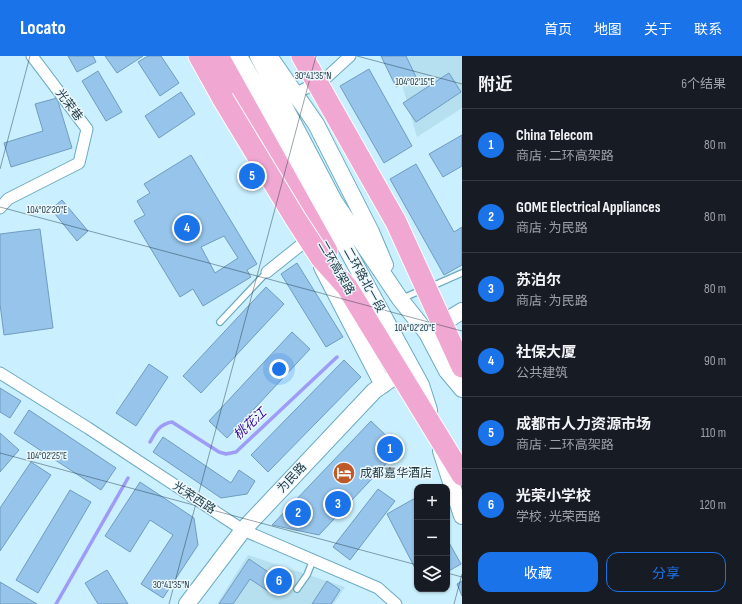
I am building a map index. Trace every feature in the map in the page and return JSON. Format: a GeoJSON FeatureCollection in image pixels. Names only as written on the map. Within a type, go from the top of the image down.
{"type":"FeatureCollection","features":[{"type":"Feature","properties":{"kind":"highway"},"geometry":{"type":"LineString","coordinates":[[199,56],[295,218],[321,258],[347,287]]}},
{"type":"Feature","properties":{"kind":"highway","name":"二环高架路"},"geometry":{"type":"LineString","coordinates":[[218,56],[347,287],[462,474]]}},
{"type":"Feature","properties":{"kind":"highway"},"geometry":{"type":"LineString","coordinates":[[302,56],[396,222],[462,367]]}},
{"type":"Feature","properties":{"kind":"street","name":"光荣巷"},"geometry":{"type":"LineString","coordinates":[[0,208],[8,199],[79,163],[87,129],[32,56]]}},
{"type":"Feature","properties":{"kind":"street"},"geometry":{"type":"LineString","coordinates":[[207,56],[307,240],[383,385]]}},
{"type":"Feature","properties":{"kind":"street","name":"二环路北一段"},"geometry":{"type":"LineString","coordinates":[[239,56],[329,205],[427,333],[447,371],[462,389]]}},
{"type":"Feature","properties":{"kind":"street","name":"二环路北一段"},"geometry":{"type":"LineString","coordinates":[[258,56],[329,205],[421,385],[462,516]]}},
{"type":"Feature","properties":{"kind":"street"},"geometry":{"type":"LineString","coordinates":[[269,56],[316,124],[372,232],[400,299]]}},
{"type":"Feature","properties":{"kind":"street"},"geometry":{"type":"LineString","coordinates":[[295,94],[327,77],[350,56]]}},
{"type":"Feature","properties":{"kind":"street"},"geometry":{"type":"LineString","coordinates":[[267,272],[307,240]]}},
{"type":"Feature","properties":{"kind":"street"},"geometry":{"type":"LineString","coordinates":[[427,333],[462,311]]}},
{"type":"Feature","properties":{"kind":"street","name":"为民路"},"geometry":{"type":"LineString","coordinates":[[187,604],[243,530],[374,390],[410,366]]}},
{"type":"Feature","properties":{"kind":"street","name":"光荣西路"},"geometry":{"type":"LineString","coordinates":[[0,373],[88,428],[243,530],[378,588],[396,604]]}},
{"type":"Feature","properties":{"kind":"lane"},"geometry":{"type":"LineString","coordinates":[[220,322],[267,272]]}},
{"type":"Feature","properties":{"kind":"lane"},"geometry":{"type":"LineString","coordinates":[[400,299],[462,273]]}},
{"type":"Feature","properties":{"kind":"lane"},"geometry":{"type":"LineString","coordinates":[[297,589],[307,575],[313,560]]}},
{"type":"Feature","properties":{"kind":"shaded area"},"geometry":{"type":"Polygon","coordinates":[[[394,56],[462,56],[462,108],[417,137],[394,56]]]}},
{"type":"Feature","properties":{"kind":"shaded area"},"geometry":{"type":"Polygon","coordinates":[[[248,555],[345,587],[334,604],[217,604],[248,555]]]}},
{"type":"Feature","properties":{"kind":"building"},"geometry":{"type":"Polygon","coordinates":[[[68,56],[93,56],[96,62],[77,72],[68,56]]]}},
{"type":"Feature","properties":{"kind":"building"},"geometry":{"type":"Polygon","coordinates":[[[105,56],[143,56],[117,73],[105,56]]]}},
{"type":"Feature","properties":{"kind":"building"},"geometry":{"type":"Polygon","coordinates":[[[148,56],[161,56],[179,83],[160,96],[138,62],[148,56]]]}},
{"type":"Feature","properties":{"kind":"building"},"geometry":{"type":"Polygon","coordinates":[[[381,56],[406,56],[416,77],[396,87],[381,56]]]}},
{"type":"Feature","properties":{"kind":"building"},"geometry":{"type":"Polygon","coordinates":[[[369,69],[412,146],[384,163],[340,86],[369,69]]]}},
{"type":"Feature","properties":{"kind":"building"},"geometry":{"type":"Polygon","coordinates":[[[98,71],[122,112],[106,121],[82,81],[98,71]]]}},
{"type":"Feature","properties":{"kind":"building"},"geometry":{"type":"Polygon","coordinates":[[[449,73],[461,92],[416,122],[403,103],[449,73]]]}},
{"type":"Feature","properties":{"kind":"building"},"geometry":{"type":"Polygon","coordinates":[[[181,92],[195,114],[159,138],[145,116],[181,92]]]}},
{"type":"Feature","properties":{"kind":"building"},"geometry":{"type":"Polygon","coordinates":[[[57,98],[72,148],[11,167],[4,143],[43,131],[35,104],[57,98]]]}},
{"type":"Feature","properties":{"kind":"building"},"geometry":{"type":"Polygon","coordinates":[[[462,135],[462,166],[443,177],[429,154],[462,135]]]}},
{"type":"Feature","properties":{"kind":"building"},"geometry":{"type":"Polygon","coordinates":[[[191,155],[257,264],[247,270],[251,277],[203,306],[193,289],[180,297],[134,221],[145,215],[137,201],[150,193],[144,184],[191,155]],[[224,236],[201,247],[215,273],[238,258],[224,236]]]}},
{"type":"Feature","properties":{"kind":"building"},"geometry":{"type":"Polygon","coordinates":[[[416,164],[454,232],[462,227],[462,265],[444,275],[390,179],[416,164]]]}},
{"type":"Feature","properties":{"kind":"building"},"geometry":{"type":"Polygon","coordinates":[[[62,200],[88,231],[77,241],[51,209],[62,200]]]}},
{"type":"Feature","properties":{"kind":"building"},"geometry":{"type":"Polygon","coordinates":[[[40,229],[53,328],[4,335],[0,304],[0,234],[40,229]]]}},
{"type":"Feature","properties":{"kind":"building"},"geometry":{"type":"Polygon","coordinates":[[[297,263],[343,337],[326,347],[281,274],[297,263]]]}},
{"type":"Feature","properties":{"kind":"building"},"geometry":{"type":"Polygon","coordinates":[[[266,287],[284,304],[201,393],[183,376],[266,287]]]}},
{"type":"Feature","properties":{"kind":"building"},"geometry":{"type":"Polygon","coordinates":[[[292,332],[310,349],[227,438],[209,421],[292,332]]]}},
{"type":"Feature","properties":{"kind":"building"},"geometry":{"type":"Polygon","coordinates":[[[344,360],[361,377],[268,472],[251,455],[344,360]]]}},
{"type":"Feature","properties":{"kind":"building"},"geometry":{"type":"Polygon","coordinates":[[[149,364],[168,377],[136,426],[116,413],[149,364]]]}},
{"type":"Feature","properties":{"kind":"building"},"geometry":{"type":"Polygon","coordinates":[[[0,388],[21,401],[10,418],[0,412],[0,388]]]}},
{"type":"Feature","properties":{"kind":"building"},"geometry":{"type":"Polygon","coordinates":[[[29,410],[116,468],[101,490],[14,433],[29,410]]]}},
{"type":"Feature","properties":{"kind":"building"},"geometry":{"type":"Polygon","coordinates":[[[371,421],[400,449],[319,535],[272,525],[371,421]]]}},
{"type":"Feature","properties":{"kind":"building"},"geometry":{"type":"Polygon","coordinates":[[[0,433],[19,450],[0,472],[0,433]]]}},
{"type":"Feature","properties":{"kind":"building"},"geometry":{"type":"Polygon","coordinates":[[[163,437],[231,483],[239,470],[255,481],[247,494],[221,498],[153,452],[163,437]]]}},
{"type":"Feature","properties":{"kind":"building"},"geometry":{"type":"Polygon","coordinates":[[[31,462],[51,475],[0,551],[0,508],[31,462]]]}},
{"type":"Feature","properties":{"kind":"building"},"geometry":{"type":"Polygon","coordinates":[[[140,482],[194,518],[198,545],[163,598],[141,584],[173,535],[150,520],[130,552],[105,536],[140,482]]]}},
{"type":"Feature","properties":{"kind":"building"},"geometry":{"type":"Polygon","coordinates":[[[378,489],[395,501],[350,560],[333,547],[378,489]]]}},
{"type":"Feature","properties":{"kind":"building"},"geometry":{"type":"Polygon","coordinates":[[[70,490],[91,502],[38,593],[16,580],[70,490]]]}},
{"type":"Feature","properties":{"kind":"building"},"geometry":{"type":"Polygon","coordinates":[[[414,499],[414,566],[387,514],[414,499]]]}},
{"type":"Feature","properties":{"kind":"building"},"geometry":{"type":"Polygon","coordinates":[[[450,544],[461,564],[450,570],[450,544]]]}},
{"type":"Feature","properties":{"kind":"building"},"geometry":{"type":"Polygon","coordinates":[[[249,559],[283,582],[274,595],[250,579],[233,604],[219,604],[249,559]]]}},
{"type":"Feature","properties":{"kind":"building"},"geometry":{"type":"Polygon","coordinates":[[[107,570],[128,604],[98,604],[85,583],[107,570]]]}},
{"type":"Feature","properties":{"kind":"building"},"geometry":{"type":"Polygon","coordinates":[[[327,581],[340,590],[331,604],[312,604],[327,581]]]}},
{"type":"Feature","properties":{"kind":"building"},"geometry":{"type":"Polygon","coordinates":[[[462,581],[462,596],[457,584],[462,581]]]}},
{"type":"Feature","properties":{"kind":"building"},"geometry":{"type":"Polygon","coordinates":[[[0,582],[37,604],[0,604],[0,582]]]}},
{"type":"Feature","properties":{"kind":"waterway","name":"桃花江"},"geometry":{"type":"LineString","coordinates":[[150,442],[164,424],[172,422],[219,452],[226,454],[236,452],[337,357]]}},
{"type":"Feature","properties":{"kind":"waterway","name":"桃花江"},"geometry":{"type":"LineString","coordinates":[[56,604],[128,478]]}},
{"type":"Feature","properties":{"kind":"place","name":"成都市人力资源市场"},"geometry":{"type":"Point","coordinates":[252,176]}},
{"type":"Feature","properties":{"kind":"place","name":"社保大厦"},"geometry":{"type":"Point","coordinates":[187,228]}},
{"type":"Feature","properties":{"kind":"place","name":"China Telecom"},"geometry":{"type":"Point","coordinates":[390,449]}},
{"type":"Feature","properties":{"kind":"place","name":"成都嘉华酒店"},"geometry":{"type":"Point","coordinates":[344,473]}},
{"type":"Feature","properties":{"kind":"place","name":"苏泊尔"},"geometry":{"type":"Point","coordinates":[338,504]}},
{"type":"Feature","properties":{"kind":"place","name":"GOME Electrical Appliances"},"geometry":{"type":"Point","coordinates":[298,513]}},
{"type":"Feature","properties":{"kind":"place","name":"光荣小学校"},"geometry":{"type":"Point","coordinates":[279,581]}}]}
